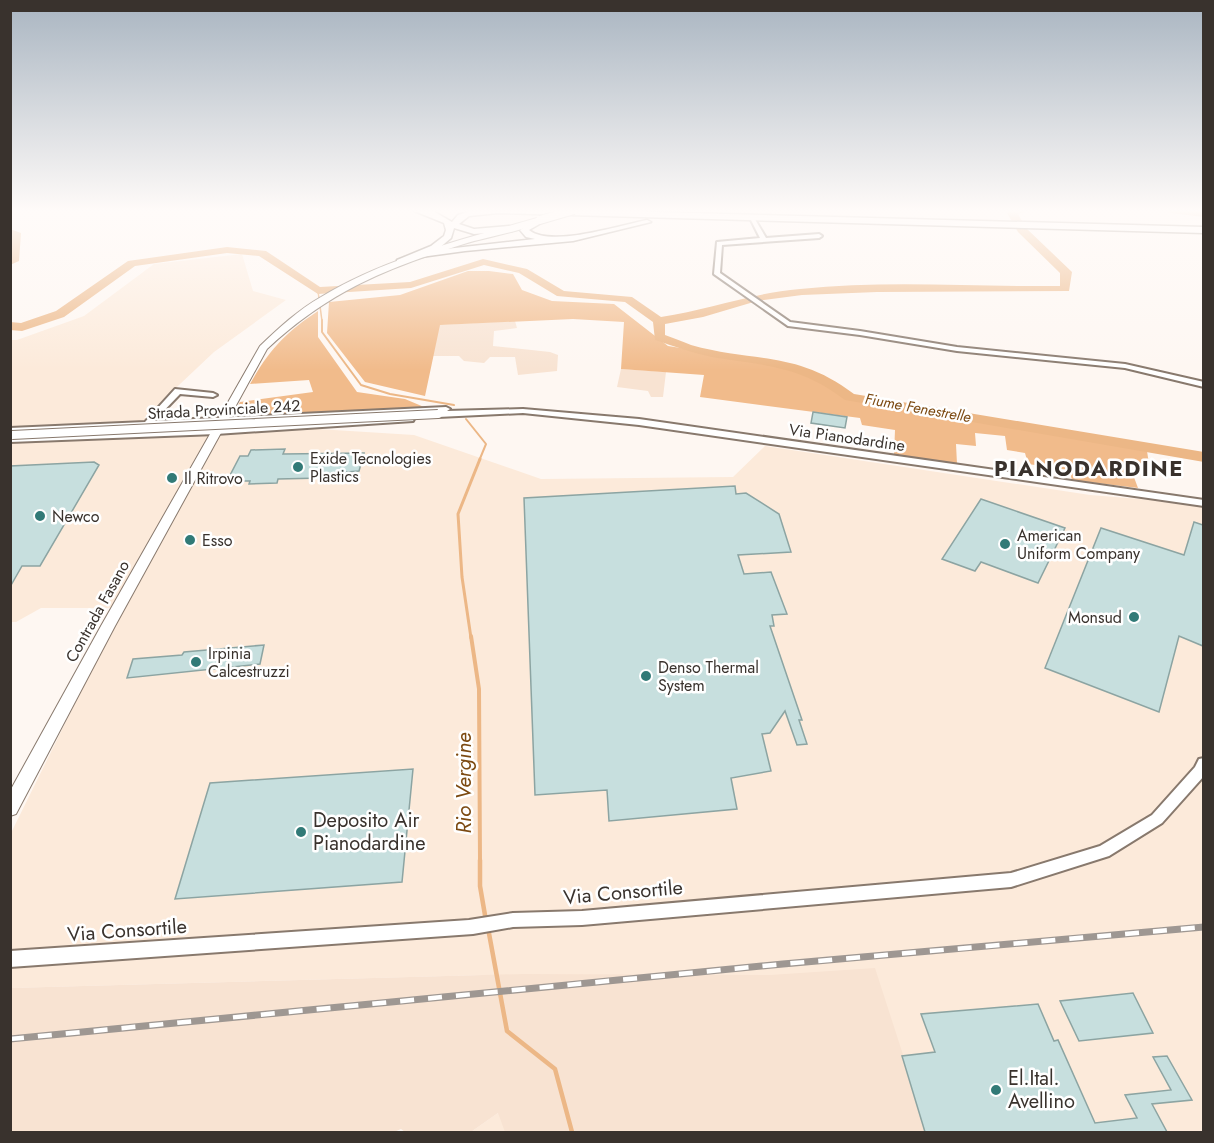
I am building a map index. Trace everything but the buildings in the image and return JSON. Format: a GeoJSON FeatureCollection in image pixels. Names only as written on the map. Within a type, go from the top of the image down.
{"type":"FeatureCollection","features":[{"type":"Feature","properties":{"kind":"main road","name":"Contrada Fasano"},"geometry":{"type":"LineString","coordinates":[[10,809],[108,626],[263,348],[319,299],[397,263]]}},
{"type":"Feature","properties":{"kind":"street"},"geometry":{"type":"LineString","coordinates":[[718,263],[717,274],[783,321],[793,325],[957,349],[1125,366],[1203,385]]}},
{"type":"Feature","properties":{"kind":"street"},"geometry":{"type":"LineString","coordinates":[[149,422],[178,391],[213,394]]}},
{"type":"Feature","properties":{"kind":"street"},"geometry":{"type":"LineString","coordinates":[[201,420],[229,407],[243,418]]}},
{"type":"Feature","properties":{"kind":"street"},"geometry":{"type":"LineString","coordinates":[[11,435],[149,422],[433,409],[485,411]]}},
{"type":"Feature","properties":{"kind":"street"},"geometry":{"type":"LineString","coordinates":[[11,435],[216,432],[444,418],[485,411]]}},
{"type":"Feature","properties":{"kind":"street","name":"Strada Provinciale 242"},"geometry":{"type":"LineString","coordinates":[[11,435],[485,411]]}},
{"type":"Feature","properties":{"kind":"street","name":"Via Pianodardine"},"geometry":{"type":"LineString","coordinates":[[485,411],[523,411],[639,422],[1203,503]]}},
{"type":"Feature","properties":{"kind":"street"},"geometry":{"type":"LineString","coordinates":[[188,433],[201,437],[210,446],[232,434],[250,429]]}},
{"type":"Feature","properties":{"kind":"street","name":"Via Consortile"},"geometry":{"type":"LineString","coordinates":[[11,959],[473,927],[470,927],[513,920],[582,918],[1011,880],[1104,851],[1157,819],[1200,771],[1203,763]]}},
{"type":"Feature","properties":{"kind":"shaded area"},"geometry":{"type":"Polygon","coordinates":[[[245,263],[253,291],[286,300],[214,352],[144,418],[414,435],[541,479],[733,477],[765,446],[1090,495],[1203,504],[1203,1132],[471,1132],[498,1113],[485,975],[11,988],[10,835],[122,608],[41,608],[16,622],[11,622],[11,340],[17,340],[84,316],[154,264],[245,263]]]}},
{"type":"Feature","properties":{"kind":"shaded area"},"geometry":{"type":"Polygon","coordinates":[[[468,271],[513,274],[522,290],[552,301],[614,304],[668,346],[782,364],[826,381],[847,398],[1147,451],[1149,464],[1129,464],[1138,488],[1072,480],[1069,470],[1028,464],[1025,453],[1007,450],[1005,436],[975,433],[976,446],[956,444],[957,464],[894,455],[895,430],[862,425],[860,418],[700,397],[704,375],[621,369],[624,322],[573,319],[440,325],[425,396],[365,382],[327,333],[329,302],[400,295],[468,271]]]}},
{"type":"Feature","properties":{"kind":"shaded area"},"geometry":{"type":"Polygon","coordinates":[[[318,311],[318,337],[357,392],[405,399],[424,407],[249,415],[236,409],[240,402],[313,392],[309,380],[250,384],[264,361],[279,343],[318,311]]]}},
{"type":"Feature","properties":{"kind":"shaded area"},"geometry":{"type":"Polygon","coordinates":[[[515,321],[517,328],[494,331],[493,346],[550,352],[558,355],[557,371],[518,375],[515,357],[490,357],[484,363],[464,361],[459,356],[433,356],[439,325],[515,321]]]}},
{"type":"Feature","properties":{"kind":"shaded area"},"geometry":{"type":"Polygon","coordinates":[[[621,369],[666,372],[663,397],[651,397],[648,391],[617,387],[621,369]]]}},
{"type":"Feature","properties":{"kind":"shaded area"},"geometry":{"type":"Polygon","coordinates":[[[875,968],[928,1132],[505,1132],[498,1113],[471,1132],[405,1132],[401,1129],[394,1132],[11,1132],[10,988],[523,974],[770,975],[875,968]]]}},
{"type":"Feature","properties":{"kind":"waterway"},"geometry":{"type":"LineString","coordinates":[[10,326],[22,327],[60,314],[132,263]]}},
{"type":"Feature","properties":{"kind":"waterway"},"geometry":{"type":"LineString","coordinates":[[277,263],[318,291],[411,285],[479,263]]}},
{"type":"Feature","properties":{"kind":"waterway"},"geometry":{"type":"LineString","coordinates":[[489,263],[523,271],[561,294],[628,299],[659,321]]}},
{"type":"Feature","properties":{"kind":"waterway"},"geometry":{"type":"LineString","coordinates":[[659,321],[699,314],[757,297],[840,289],[1065,289],[1066,272],[1057,263]]}},
{"type":"Feature","properties":{"kind":"waterway","name":"Rio Vergine"},"geometry":{"type":"LineString","coordinates":[[318,291],[322,321]]}},
{"type":"Feature","properties":{"kind":"waterway","name":"Rio Vergine"},"geometry":{"type":"LineString","coordinates":[[322,321],[322,332],[361,385],[390,394],[454,405]]}},
{"type":"Feature","properties":{"kind":"waterway","name":"Fiume Fenestrelle"},"geometry":{"type":"LineString","coordinates":[[659,321],[659,337],[711,353],[793,366],[831,383],[850,397],[1204,457]]}},
{"type":"Feature","properties":{"kind":"waterway","name":"Rio Vergine"},"geometry":{"type":"LineString","coordinates":[[466,419],[486,444],[479,461]]}},
{"type":"Feature","properties":{"kind":"waterway","name":"Rio Vergine"},"geometry":{"type":"LineString","coordinates":[[471,638],[462,577],[458,514],[480,459]]}},
{"type":"Feature","properties":{"kind":"waterway","name":"Rio Vergine"},"geometry":{"type":"LineString","coordinates":[[471,636],[479,689],[480,861]]}},
{"type":"Feature","properties":{"kind":"waterway","name":"Rio Vergine"},"geometry":{"type":"LineString","coordinates":[[480,861],[480,886],[486,921]]}},
{"type":"Feature","properties":{"kind":"waterway","name":"Rio Vergine"},"geometry":{"type":"LineString","coordinates":[[488,928],[507,1031],[555,1069],[572,1132]]}},
{"type":"Feature","properties":{"kind":"railway"},"geometry":{"type":"LineString","coordinates":[[10,1039],[783,964],[1204,927]]}},
{"type":"Feature","properties":{"kind":"place","name":"Exide Tecnologies Plastics"},"geometry":{"type":"Point","coordinates":[298,467]}},
{"type":"Feature","properties":{"kind":"place","name":"Il Ritrovo"},"geometry":{"type":"Point","coordinates":[172,478]}},
{"type":"Feature","properties":{"kind":"place","name":"Newco"},"geometry":{"type":"Point","coordinates":[40,516]}},
{"type":"Feature","properties":{"kind":"place","name":"Esso"},"geometry":{"type":"Point","coordinates":[190,540]}},
{"type":"Feature","properties":{"kind":"place","name":"American Uniform Company"},"geometry":{"type":"Point","coordinates":[1005,544]}},
{"type":"Feature","properties":{"kind":"place","name":"Monsud"},"geometry":{"type":"Point","coordinates":[1134,617]}},
{"type":"Feature","properties":{"kind":"place","name":"Irpinia Calcestruzzi"},"geometry":{"type":"Point","coordinates":[196,662]}},
{"type":"Feature","properties":{"kind":"place","name":"Denso Thermal System"},"geometry":{"type":"Point","coordinates":[646,676]}},
{"type":"Feature","properties":{"kind":"place","name":"Deposito Air Pianodardine"},"geometry":{"type":"Point","coordinates":[301,832]}},
{"type":"Feature","properties":{"kind":"place","name":"El.Ital. Avellino"},"geometry":{"type":"Point","coordinates":[996,1090]}},
{"type":"Feature","properties":{"kind":"district","name":"PIANODARDINE"},"geometry":{"type":"Point","coordinates":[1089,468]}}]}
